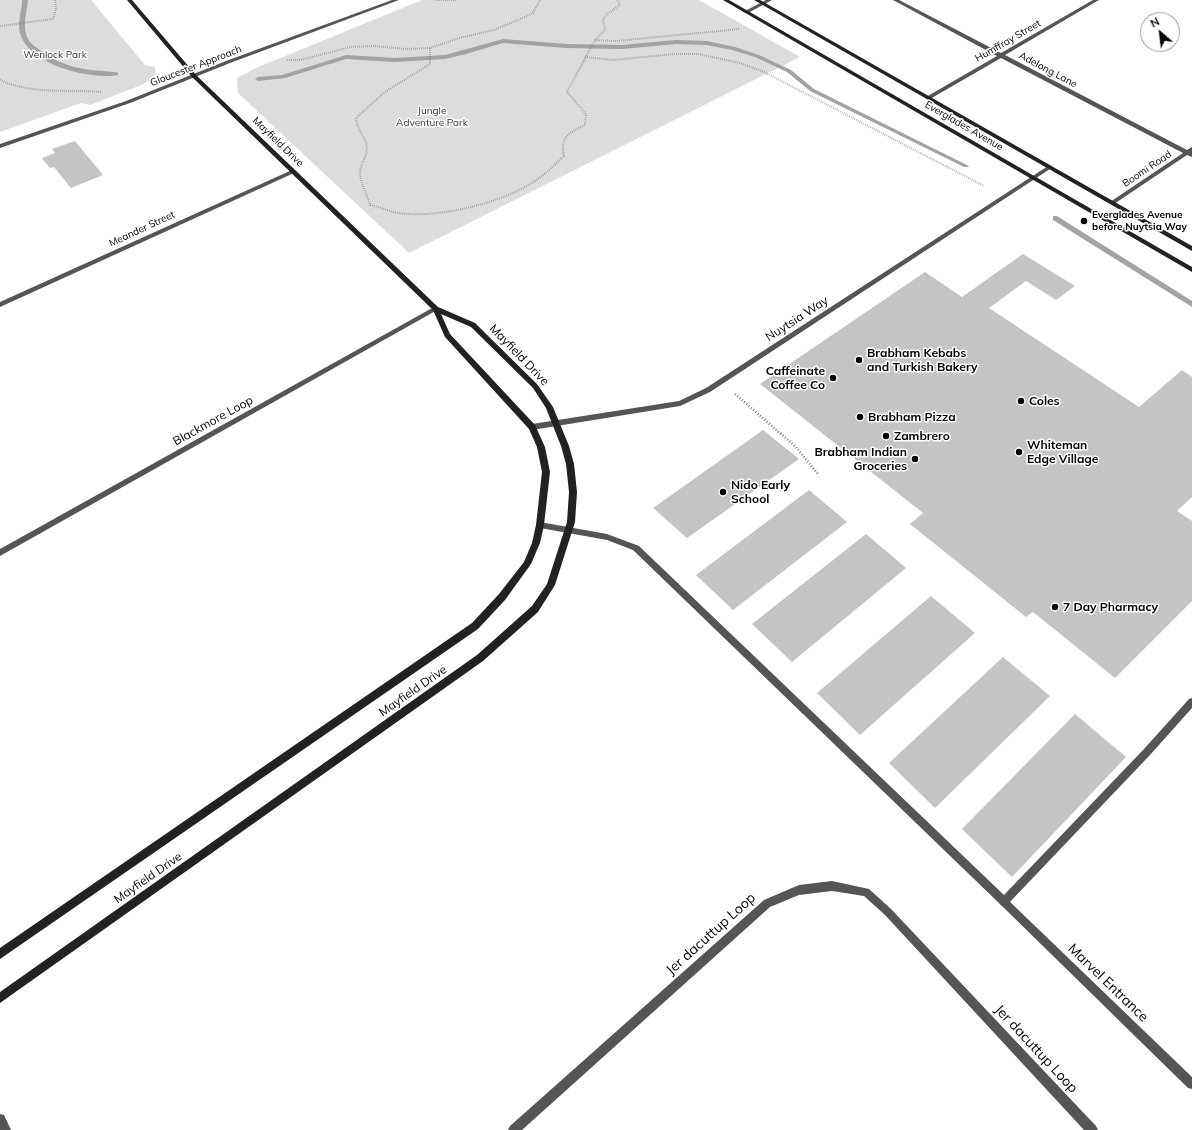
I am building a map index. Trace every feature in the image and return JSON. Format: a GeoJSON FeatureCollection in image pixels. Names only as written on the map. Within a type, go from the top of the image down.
{"type":"FeatureCollection","features":[{"type":"Feature","properties":{"kind":"street","name":"Mayfield Drive"},"geometry":{"type":"LineString","coordinates":[[0,998],[480,658],[535,609],[551,585],[571,522],[573,492],[567,452],[549,407],[535,386],[473,325],[436,309],[292,172],[194,76],[130,0]]}},
{"type":"Feature","properties":{"kind":"street","name":"Gloucester Approach"},"geometry":{"type":"LineString","coordinates":[[0,146],[128,102],[397,0]]}},
{"type":"Feature","properties":{"kind":"street","name":"Everglades Avenue"},"geometry":{"type":"LineString","coordinates":[[725,0],[1192,270]]}},
{"type":"Feature","properties":{"kind":"street","name":"Everglades Avenue"},"geometry":{"type":"LineString","coordinates":[[756,0],[1192,249]]}},
{"type":"Feature","properties":{"kind":"street"},"geometry":{"type":"LineString","coordinates":[[746,12],[770,0]]}},
{"type":"Feature","properties":{"kind":"street","name":"Adelong Lane"},"geometry":{"type":"LineString","coordinates":[[895,0],[1190,152]]}},
{"type":"Feature","properties":{"kind":"street","name":"Humffray Street"},"geometry":{"type":"LineString","coordinates":[[928,98],[1097,0]]}},
{"type":"Feature","properties":{"kind":"street","name":"Boomi Road"},"geometry":{"type":"LineString","coordinates":[[1112,203],[1190,152]]}},
{"type":"Feature","properties":{"kind":"street","name":"Nuytsia Way"},"geometry":{"type":"LineString","coordinates":[[532,427],[680,403],[708,390],[1035,178],[1048,168]]}},
{"type":"Feature","properties":{"kind":"street","name":"Meander Street"},"geometry":{"type":"LineString","coordinates":[[0,305],[292,172]]}},
{"type":"Feature","properties":{"kind":"street","name":"Mayfield Drive"},"geometry":{"type":"LineString","coordinates":[[0,954],[475,626],[502,597],[527,564],[536,543],[540,525],[546,472],[541,447],[532,427],[447,335],[436,309]]}},
{"type":"Feature","properties":{"kind":"street","name":"Blackmore Loop"},"geometry":{"type":"LineString","coordinates":[[0,553],[436,309]]}},
{"type":"Feature","properties":{"kind":"street","name":"Marvel Entrance"},"geometry":{"type":"LineString","coordinates":[[540,525],[607,537],[636,548],[1192,1084]]}},
{"type":"Feature","properties":{"kind":"street"},"geometry":{"type":"LineString","coordinates":[[1004,902],[1147,752],[1192,702]]}},
{"type":"Feature","properties":{"kind":"street","name":"Jer dacuttup Loop"},"geometry":{"type":"LineString","coordinates":[[514,1130],[767,903],[799,890],[832,886],[866,892],[888,912],[1092,1130]]}},
{"type":"Feature","properties":{"kind":"street"},"geometry":{"type":"LineString","coordinates":[[0,1119],[5,1130]]}},
{"type":"Feature","properties":{"kind":"path"},"geometry":{"type":"LineString","coordinates":[[0,26],[53,19],[56,8],[55,0]]}},
{"type":"Feature","properties":{"kind":"path"},"geometry":{"type":"LineString","coordinates":[[435,0],[456,0]]}},
{"type":"Feature","properties":{"kind":"path"},"geometry":{"type":"LineString","coordinates":[[286,60],[300,60],[351,47],[374,46],[407,49],[430,48],[460,38],[494,30],[529,15],[533,13],[540,0]]}},
{"type":"Feature","properties":{"kind":"path"},"geometry":{"type":"LineString","coordinates":[[430,48],[430,64],[423,70],[395,85],[364,108],[356,118],[358,131],[364,139],[366,148],[365,161],[360,172],[370,205],[383,207],[398,213],[427,215],[483,204],[507,196],[538,179],[564,156],[562,145],[568,134],[585,125],[586,114],[567,92],[595,40],[605,30],[603,20],[607,14],[620,5],[617,0]]}},
{"type":"Feature","properties":{"kind":"path"},"geometry":{"type":"LineString","coordinates":[[595,40],[616,41],[740,29]]}},
{"type":"Feature","properties":{"kind":"path"},"geometry":{"type":"LineString","coordinates":[[585,57],[613,60],[674,54],[698,54],[740,63],[764,72],[984,186]]}},
{"type":"Feature","properties":{"kind":"path"},"geometry":{"type":"LineString","coordinates":[[0,80],[17,86],[33,89],[85,90],[103,92]]}},
{"type":"Feature","properties":{"kind":"path"},"geometry":{"type":"LineString","coordinates":[[721,382],[795,446],[818,474]]}},
{"type":"Feature","properties":{"kind":"green space","name":"Wenlock Park"},"geometry":{"type":"Polygon","coordinates":[[[0,0],[91,0],[145,65],[155,67],[156,74],[144,84],[90,105],[81,103],[0,132],[0,0]]]}},
{"type":"Feature","properties":{"kind":"green space","name":"Jungle Adventure Park"},"geometry":{"type":"Polygon","coordinates":[[[422,0],[699,0],[800,57],[409,253],[238,93],[237,78],[256,68],[422,0]]]}},
{"type":"Feature","properties":{"kind":"building"},"geometry":{"type":"Polygon","coordinates":[[[75,141],[103,175],[71,188],[54,167],[50,168],[42,158],[55,153],[52,149],[75,141]]]}},
{"type":"Feature","properties":{"kind":"building","name":"Whiteman Edge Village"},"geometry":{"type":"Polygon","coordinates":[[[1023,254],[1075,286],[1056,300],[1026,281],[989,308],[1139,407],[1182,370],[1192,377],[1192,497],[1177,511],[1192,521],[1192,601],[1115,678],[1033,612],[1026,617],[910,524],[923,513],[760,384],[925,272],[962,297],[1023,254]]]}},
{"type":"Feature","properties":{"kind":"building"},"geometry":{"type":"Polygon","coordinates":[[[763,430],[799,459],[687,538],[653,508],[763,430]]]}},
{"type":"Feature","properties":{"kind":"building"},"geometry":{"type":"Polygon","coordinates":[[[809,490],[847,522],[733,610],[696,575],[809,490]]]}},
{"type":"Feature","properties":{"kind":"building"},"geometry":{"type":"Polygon","coordinates":[[[866,534],[906,568],[792,662],[752,624],[866,534]]]}},
{"type":"Feature","properties":{"kind":"building"},"geometry":{"type":"Polygon","coordinates":[[[931,596],[975,633],[860,735],[817,693],[931,596]]]}},
{"type":"Feature","properties":{"kind":"building"},"geometry":{"type":"Polygon","coordinates":[[[1003,657],[1050,696],[935,808],[889,763],[1003,657]]]}},
{"type":"Feature","properties":{"kind":"building"},"geometry":{"type":"Polygon","coordinates":[[[1075,714],[1126,757],[1012,877],[962,829],[1075,714]]]}},
{"type":"Feature","properties":{"kind":"waterway"},"geometry":{"type":"LineString","coordinates":[[25,0],[22,30],[29,45],[47,59],[65,68],[84,72],[116,74]]}},
{"type":"Feature","properties":{"kind":"waterway"},"geometry":{"type":"LineString","coordinates":[[258,79],[283,77],[346,57],[395,60],[445,57],[503,41],[566,46],[622,47],[676,42],[707,43],[733,48],[757,56],[789,71],[812,90],[966,166]]}},
{"type":"Feature","properties":{"kind":"waterway"},"geometry":{"type":"LineString","coordinates":[[1055,218],[1192,304]]}},
{"type":"Feature","properties":{"kind":"place","name":"Everglades Avenue before Nuytsia Way"},"geometry":{"type":"Point","coordinates":[1084,221]}},
{"type":"Feature","properties":{"kind":"place","name":"Brabham Kebabs and Turkish Bakery"},"geometry":{"type":"Point","coordinates":[859,360]}},
{"type":"Feature","properties":{"kind":"place","name":"Caffeinate Coffee Co"},"geometry":{"type":"Point","coordinates":[833,378]}},
{"type":"Feature","properties":{"kind":"place","name":"Coles"},"geometry":{"type":"Point","coordinates":[1021,401]}},
{"type":"Feature","properties":{"kind":"place","name":"Brabham Pizza"},"geometry":{"type":"Point","coordinates":[860,417]}},
{"type":"Feature","properties":{"kind":"place","name":"Zambrero"},"geometry":{"type":"Point","coordinates":[886,436]}},
{"type":"Feature","properties":{"kind":"place","name":"Whiteman Edge Village"},"geometry":{"type":"Point","coordinates":[1019,452]}},
{"type":"Feature","properties":{"kind":"place","name":"Brabham Indian Groceries"},"geometry":{"type":"Point","coordinates":[915,459]}},
{"type":"Feature","properties":{"kind":"place","name":"Nido Early School"},"geometry":{"type":"Point","coordinates":[723,492]}},
{"type":"Feature","properties":{"kind":"place","name":"7 Day Pharmacy"},"geometry":{"type":"Point","coordinates":[1055,607]}}]}
